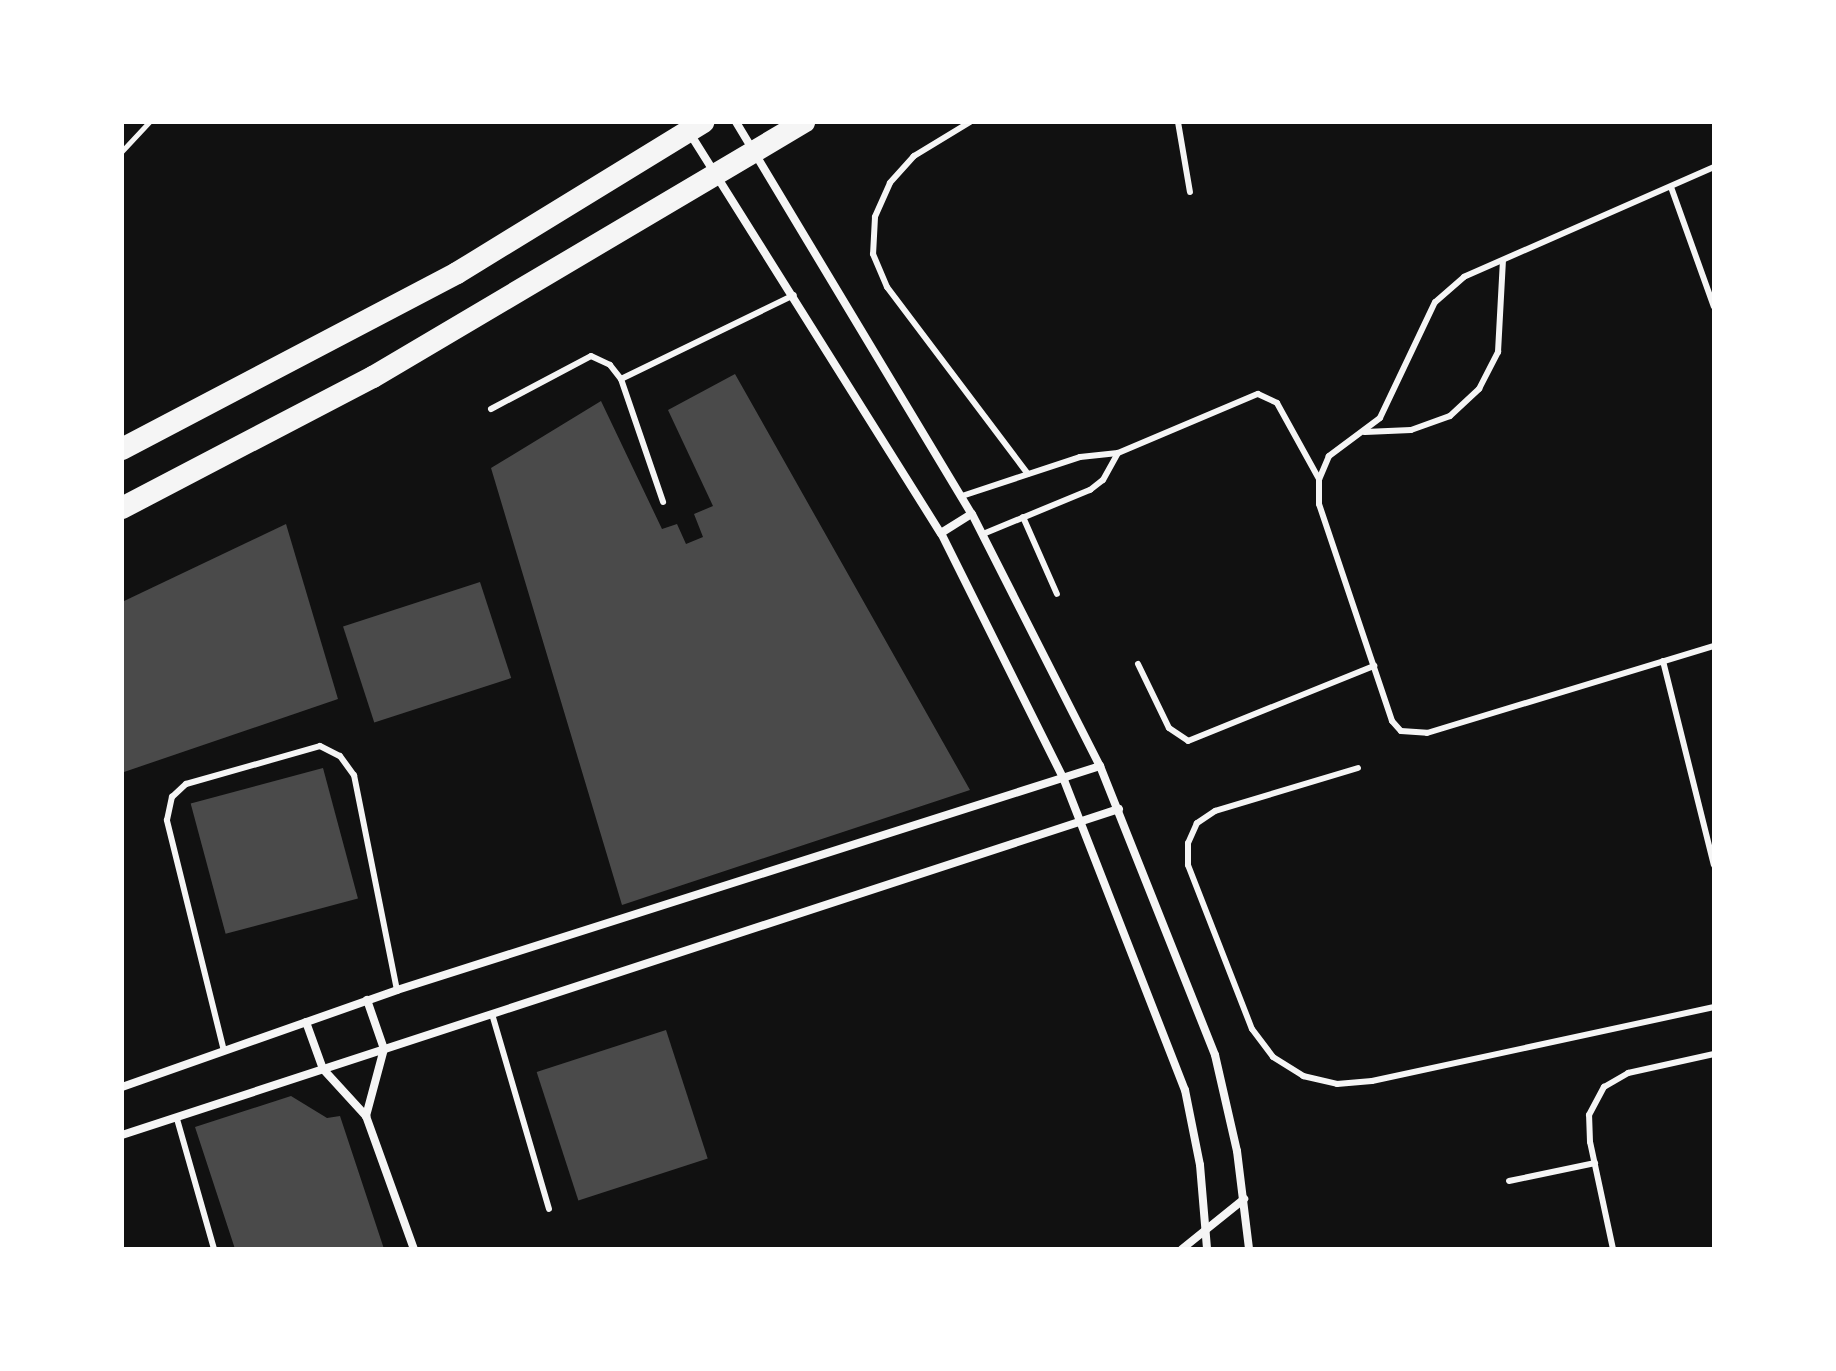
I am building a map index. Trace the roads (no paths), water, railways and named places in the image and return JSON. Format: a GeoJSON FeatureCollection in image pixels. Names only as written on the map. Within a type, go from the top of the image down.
{"type":"FeatureCollection","features":[{"type":"Feature","properties":{"kind":"highway"},"geometry":{"type":"LineString","coordinates":[[122,508],[373,377],[804,122]]}},
{"type":"Feature","properties":{"kind":"highway"},"geometry":{"type":"LineString","coordinates":[[122,449],[457,273],[696,127]]}},
{"type":"Feature","properties":{"kind":"street"},"geometry":{"type":"LineString","coordinates":[[736,122],[962,496],[1100,766],[1204,1020],[1227,1103],[1244,1199],[1249,1249]]}},
{"type":"Feature","properties":{"kind":"street"},"geometry":{"type":"LineString","coordinates":[[696,127],[714,175],[794,295],[941,533],[1064,780],[1185,1090],[1200,1165],[1207,1249]]}},
{"type":"Feature","properties":{"kind":"street"},"geometry":{"type":"LineString","coordinates":[[941,533],[972,514]]}},
{"type":"Feature","properties":{"kind":"street"},"geometry":{"type":"LineString","coordinates":[[122,1087],[397,990],[1064,780],[1100,766]]}},
{"type":"Feature","properties":{"kind":"street"},"geometry":{"type":"LineString","coordinates":[[122,1135],[1081,824],[1119,809]]}},
{"type":"Feature","properties":{"kind":"street"},"geometry":{"type":"LineString","coordinates":[[366,1116],[384,1049],[367,1000]]}},
{"type":"Feature","properties":{"kind":"street"},"geometry":{"type":"LineString","coordinates":[[306,1022],[323,1069],[366,1116],[414,1249]]}},
{"type":"Feature","properties":{"kind":"street"},"geometry":{"type":"LineString","coordinates":[[1182,1249],[1244,1199]]}},
{"type":"Feature","properties":{"kind":"lane"},"geometry":{"type":"LineString","coordinates":[[970,122],[914,156],[890,183],[875,217],[873,254],[887,287],[1028,474]]}},
{"type":"Feature","properties":{"kind":"lane"},"geometry":{"type":"LineString","coordinates":[[1178,122],[1190,192]]}},
{"type":"Feature","properties":{"kind":"lane"},"geometry":{"type":"LineString","coordinates":[[1714,167],[1464,277],[1435,302],[1380,418],[1329,456],[1319,479],[1319,504],[1392,721],[1413,736],[1714,646]]}},
{"type":"Feature","properties":{"kind":"lane"},"geometry":{"type":"LineString","coordinates":[[1671,187],[1714,307]]}},
{"type":"Feature","properties":{"kind":"lane"},"geometry":{"type":"LineString","coordinates":[[1365,432],[1411,430],[1450,416],[1479,389],[1498,352],[1503,261]]}},
{"type":"Feature","properties":{"kind":"lane"},"geometry":{"type":"LineString","coordinates":[[621,379],[794,295]]}},
{"type":"Feature","properties":{"kind":"lane"},"geometry":{"type":"LineString","coordinates":[[491,409],[591,356],[610,365],[621,379],[663,502]]}},
{"type":"Feature","properties":{"kind":"lane"},"geometry":{"type":"LineString","coordinates":[[962,496],[1092,454],[1118,453],[1258,394],[1269,395],[1319,479]]}},
{"type":"Feature","properties":{"kind":"lane"},"geometry":{"type":"LineString","coordinates":[[983,534],[1090,490],[1103,480],[1118,453]]}},
{"type":"Feature","properties":{"kind":"lane"},"geometry":{"type":"LineString","coordinates":[[1023,517],[1057,594]]}},
{"type":"Feature","properties":{"kind":"lane"},"geometry":{"type":"LineString","coordinates":[[1663,661],[1714,865]]}},
{"type":"Feature","properties":{"kind":"lane"},"geometry":{"type":"LineString","coordinates":[[1138,664],[1169,728],[1188,741],[1374,666]]}},
{"type":"Feature","properties":{"kind":"lane"},"geometry":{"type":"LineString","coordinates":[[224,1051],[167,820],[172,797],[186,784],[320,746],[340,756],[354,775],[397,990]]}},
{"type":"Feature","properties":{"kind":"lane"},"geometry":{"type":"LineString","coordinates":[[1358,768],[1215,811],[1197,823],[1188,843],[1188,865],[1252,1029],[1273,1057],[1303,1076],[1326,1081],[1372,1081],[1714,1007]]}},
{"type":"Feature","properties":{"kind":"lane"},"geometry":{"type":"LineString","coordinates":[[492,1014],[549,1209]]}},
{"type":"Feature","properties":{"kind":"lane"},"geometry":{"type":"LineString","coordinates":[[1613,1249],[1595,1163],[1589,1115],[1604,1087],[1628,1073],[1714,1054]]}},
{"type":"Feature","properties":{"kind":"lane"},"geometry":{"type":"LineString","coordinates":[[177,1119],[214,1249]]}},
{"type":"Feature","properties":{"kind":"lane"},"geometry":{"type":"LineString","coordinates":[[1509,1181],[1595,1163]]}}]}
